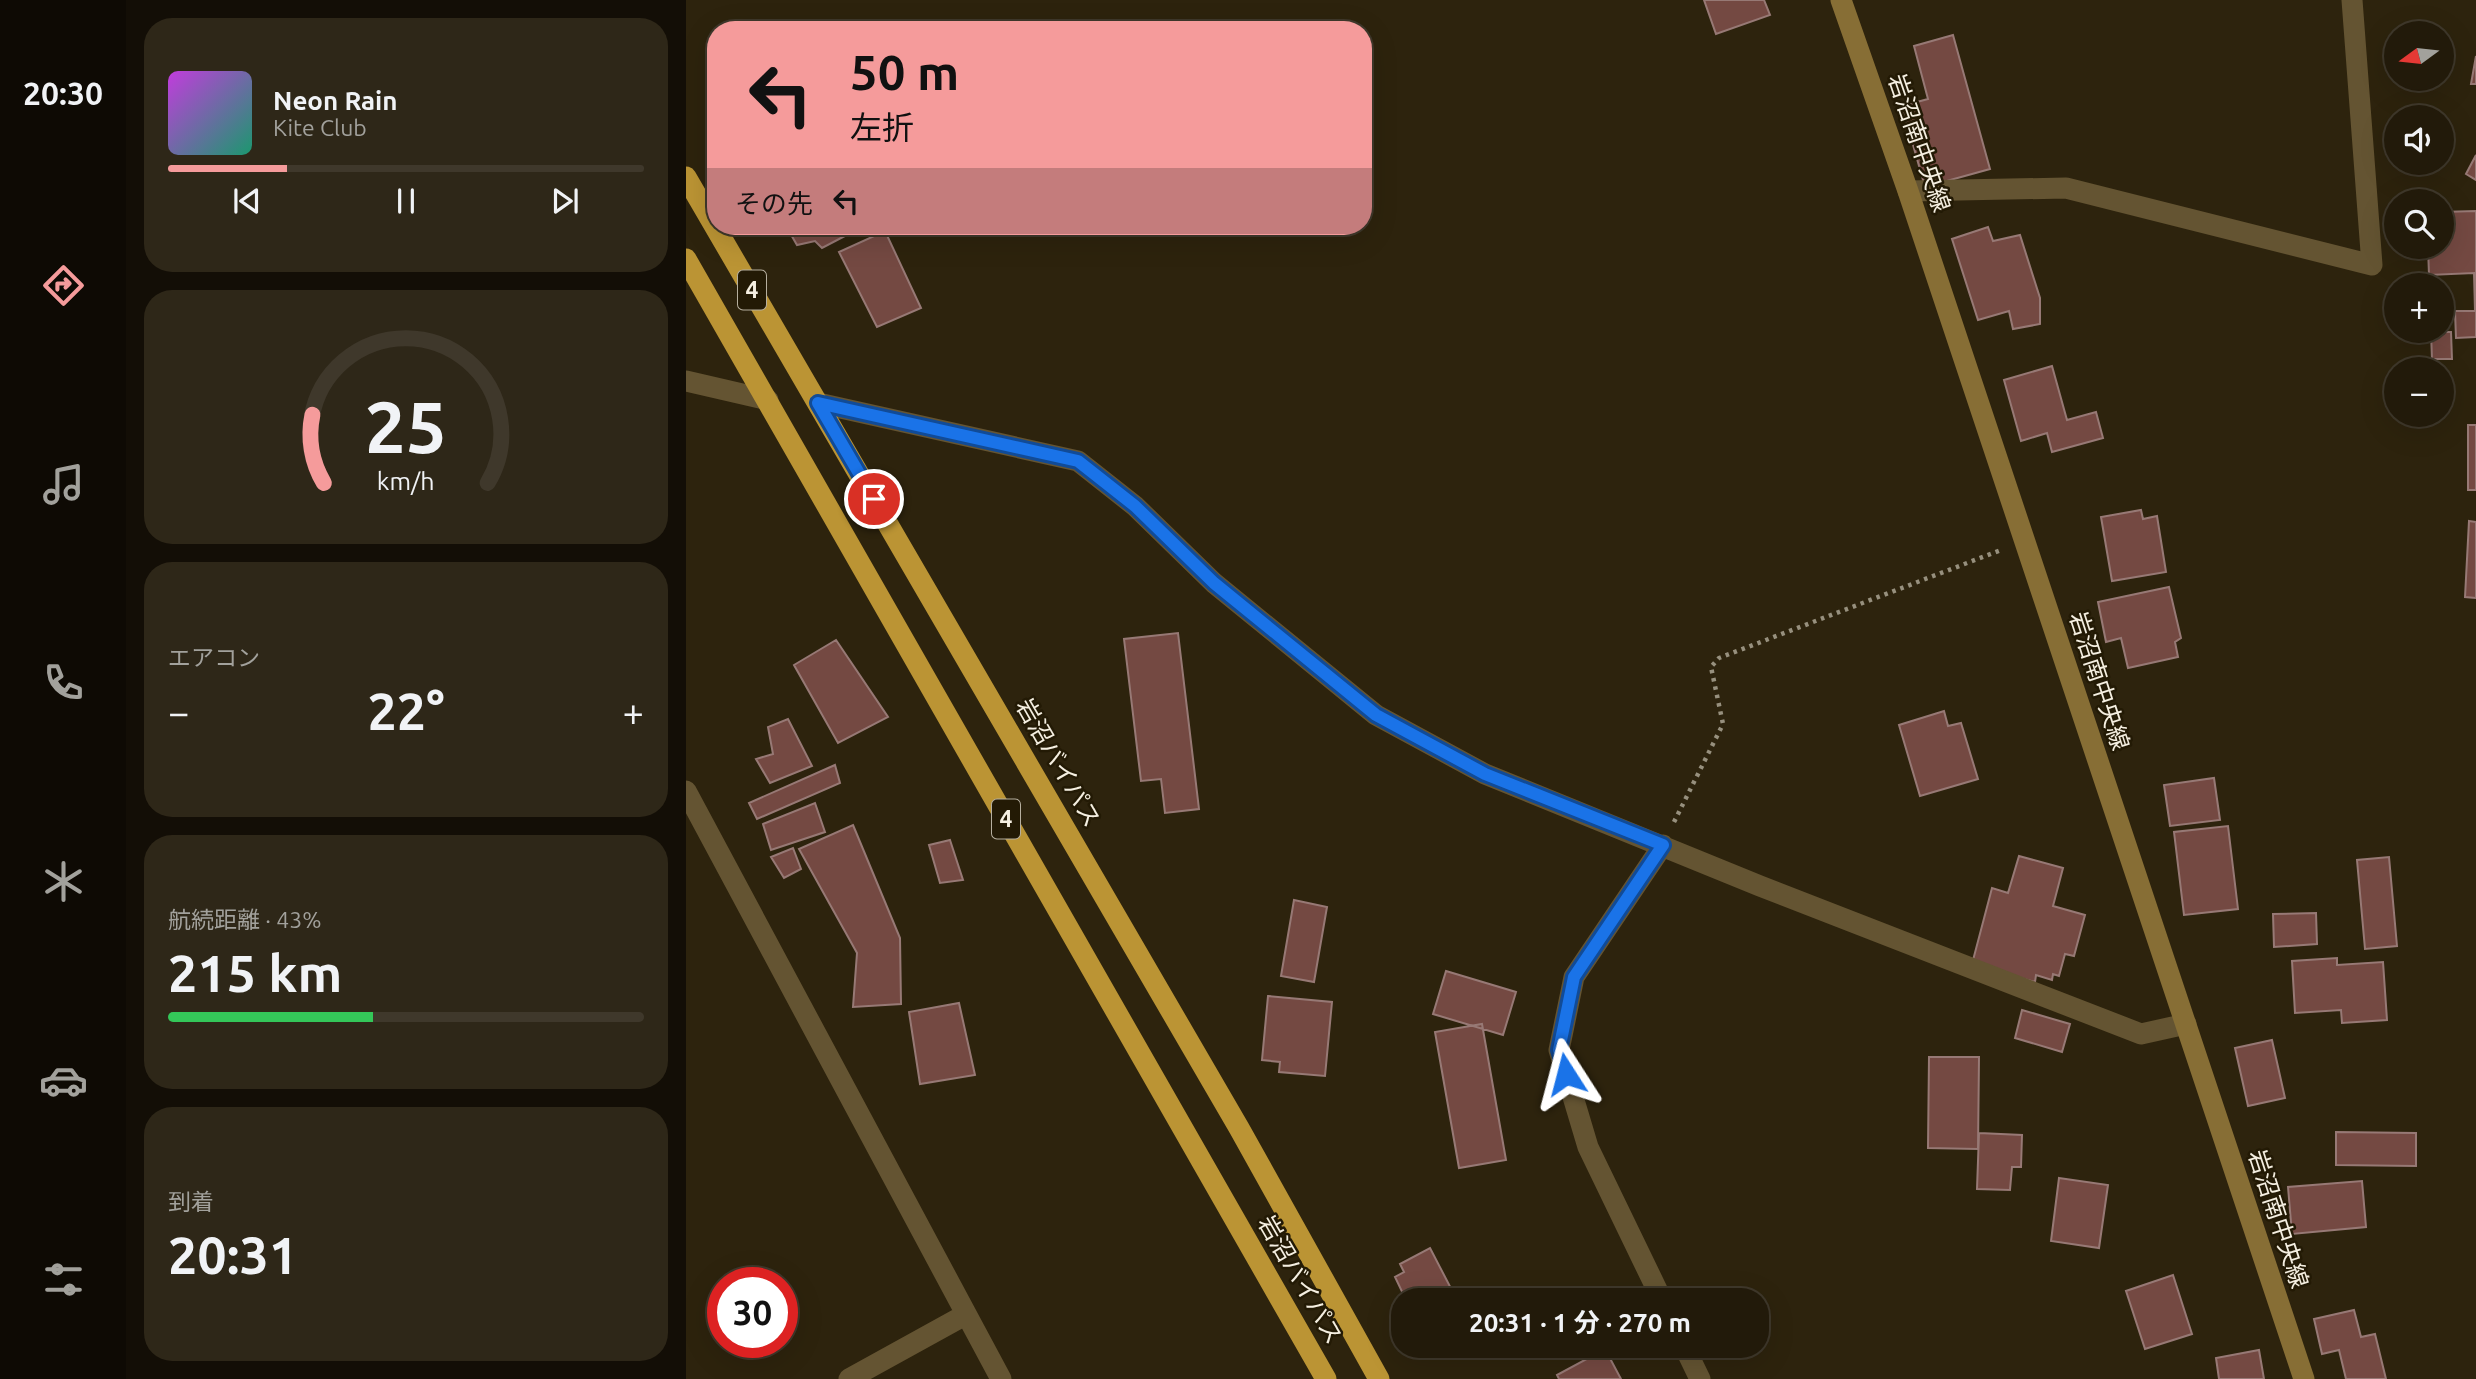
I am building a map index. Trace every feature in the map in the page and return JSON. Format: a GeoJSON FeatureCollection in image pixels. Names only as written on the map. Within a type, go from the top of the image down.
{"type":"FeatureCollection","features":[{"type":"Feature","properties":{"kind":"highway","name":"岩沼バイパス"},"geometry":{"type":"LineString","coordinates":[[686,177],[707,213]]}},
{"type":"Feature","properties":{"kind":"highway","name":"岩沼バイパス"},"geometry":{"type":"LineString","coordinates":[[720,235],[1240,1128],[1379,1379]]}},
{"type":"Feature","properties":{"kind":"highway","name":"岩沼バイパス"},"geometry":{"type":"LineString","coordinates":[[686,259],[1326,1379]]}},
{"type":"Feature","properties":{"kind":"street","name":"岩沼南中央線"},"geometry":{"type":"LineString","coordinates":[[1841,0],[1908,191],[2304,1379]]}},
{"type":"Feature","properties":{"kind":"street"},"geometry":{"type":"LineString","coordinates":[[1908,191],[2066,188],[2372,265],[2352,0]]}},
{"type":"Feature","properties":{"kind":"street"},"geometry":{"type":"LineString","coordinates":[[686,381],[768,400]]}},
{"type":"Feature","properties":{"kind":"street"},"geometry":{"type":"LineString","coordinates":[[818,403],[1078,461],[1135,506],[1214,583],[1376,715],[1485,774],[1760,886],[2141,1034],[2186,1024]]}},
{"type":"Feature","properties":{"kind":"street"},"geometry":{"type":"LineString","coordinates":[[686,791],[1001,1379]]}},
{"type":"Feature","properties":{"kind":"street"},"geometry":{"type":"LineString","coordinates":[[1656,1288],[1588,1147],[1559,1050],[1574,977],[1663,845]]}},
{"type":"Feature","properties":{"kind":"street"},"geometry":{"type":"LineString","coordinates":[[849,1379],[965,1315]]}},
{"type":"Feature","properties":{"kind":"street"},"geometry":{"type":"LineString","coordinates":[[1690,1358],[1700,1379]]}},
{"type":"Feature","properties":{"kind":"path"},"geometry":{"type":"LineString","coordinates":[[1663,845],[1723,724],[1712,667],[1719,658],[2025,540]]}},
{"type":"Feature","properties":{"kind":"building"},"geometry":{"type":"Polygon","coordinates":[[[1704,0],[1764,0],[1770,15],[1716,34],[1704,0]]]}},
{"type":"Feature","properties":{"kind":"building"},"geometry":{"type":"Polygon","coordinates":[[[1953,35],[1990,169],[1925,187],[1902,106],[1928,99],[1914,46],[1953,35]]]}},
{"type":"Feature","properties":{"kind":"building"},"geometry":{"type":"Polygon","coordinates":[[[2476,56],[2476,84],[2471,84],[2476,56]]]}},
{"type":"Feature","properties":{"kind":"building"},"geometry":{"type":"Polygon","coordinates":[[[2476,155],[2476,180],[2466,174],[2476,155]]]}},
{"type":"Feature","properties":{"kind":"building"},"geometry":{"type":"Polygon","coordinates":[[[2476,211],[2476,337],[2456,338],[2455,311],[2475,311],[2474,273],[2429,273],[2428,259],[2454,259],[2454,212],[2476,211]]]}},
{"type":"Feature","properties":{"kind":"building"},"geometry":{"type":"Polygon","coordinates":[[[1988,227],[1993,241],[2020,235],[2040,298],[2040,324],[2013,329],[2009,311],[1978,320],[1952,239],[1988,227]]]}},
{"type":"Feature","properties":{"kind":"building"},"geometry":{"type":"Polygon","coordinates":[[[791,235],[847,235],[822,248],[815,241],[797,245],[791,235]]]}},
{"type":"Feature","properties":{"kind":"building"},"geometry":{"type":"Polygon","coordinates":[[[876,235],[887,235],[921,308],[877,327],[839,252],[876,235]]]}},
{"type":"Feature","properties":{"kind":"building"},"geometry":{"type":"Polygon","coordinates":[[[2431,343],[2451,343],[2452,357],[2432,357],[2431,343]]]}},
{"type":"Feature","properties":{"kind":"building"},"geometry":{"type":"Polygon","coordinates":[[[2052,366],[2067,420],[2096,412],[2103,438],[2052,452],[2047,433],[2021,441],[2004,380],[2052,366]]]}},
{"type":"Feature","properties":{"kind":"building"},"geometry":{"type":"Polygon","coordinates":[[[2468,425],[2476,425],[2476,490],[2468,490],[2468,425]]]}},
{"type":"Feature","properties":{"kind":"building"},"geometry":{"type":"Polygon","coordinates":[[[2141,510],[2143,519],[2157,516],[2166,572],[2112,581],[2101,517],[2141,510]]]}},
{"type":"Feature","properties":{"kind":"building"},"geometry":{"type":"Polygon","coordinates":[[[2469,521],[2476,522],[2476,598],[2465,597],[2469,521]]]}},
{"type":"Feature","properties":{"kind":"building"},"geometry":{"type":"Polygon","coordinates":[[[2169,587],[2181,638],[2175,642],[2178,657],[2128,668],[2121,638],[2106,642],[2098,602],[2169,587]]]}},
{"type":"Feature","properties":{"kind":"building"},"geometry":{"type":"Polygon","coordinates":[[[1178,633],[1199,809],[1165,813],[1161,779],[1141,781],[1124,639],[1178,633]]]}},
{"type":"Feature","properties":{"kind":"building"},"geometry":{"type":"Polygon","coordinates":[[[836,640],[888,717],[838,743],[794,665],[836,640]]]}},
{"type":"Feature","properties":{"kind":"building"},"geometry":{"type":"Polygon","coordinates":[[[1944,711],[1948,726],[1961,723],[1978,779],[1920,796],[1899,725],[1944,711]]]}},
{"type":"Feature","properties":{"kind":"building"},"geometry":{"type":"Polygon","coordinates":[[[788,719],[812,766],[770,783],[756,759],[773,754],[768,727],[788,719]]]}},
{"type":"Feature","properties":{"kind":"building"},"geometry":{"type":"Polygon","coordinates":[[[835,765],[840,783],[757,819],[749,803],[835,765]]]}},
{"type":"Feature","properties":{"kind":"building"},"geometry":{"type":"Polygon","coordinates":[[[2214,778],[2220,820],[2170,826],[2164,785],[2214,778]]]}},
{"type":"Feature","properties":{"kind":"building"},"geometry":{"type":"Polygon","coordinates":[[[815,803],[825,832],[771,850],[763,824],[815,803]]]}},
{"type":"Feature","properties":{"kind":"building"},"geometry":{"type":"Polygon","coordinates":[[[853,825],[900,938],[901,1004],[853,1007],[857,953],[799,849],[853,825]]]}},
{"type":"Feature","properties":{"kind":"building"},"geometry":{"type":"Polygon","coordinates":[[[2228,826],[2238,909],[2184,915],[2174,832],[2228,826]]]}},
{"type":"Feature","properties":{"kind":"building"},"geometry":{"type":"Polygon","coordinates":[[[950,840],[963,880],[940,883],[929,845],[950,840]]]}},
{"type":"Feature","properties":{"kind":"building"},"geometry":{"type":"Polygon","coordinates":[[[793,848],[801,869],[784,878],[771,857],[793,848]]]}},
{"type":"Feature","properties":{"kind":"building"},"geometry":{"type":"Polygon","coordinates":[[[2019,856],[2063,868],[2053,906],[2085,915],[2074,956],[2065,954],[2059,976],[2053,974],[2052,980],[2036,975],[2035,982],[1972,964],[1992,888],[2008,893],[2019,856]]]}},
{"type":"Feature","properties":{"kind":"building"},"geometry":{"type":"Polygon","coordinates":[[[2389,857],[2397,946],[2365,949],[2357,860],[2389,857]]]}},
{"type":"Feature","properties":{"kind":"building"},"geometry":{"type":"Polygon","coordinates":[[[1294,900],[1327,907],[1314,982],[1281,976],[1294,900]]]}},
{"type":"Feature","properties":{"kind":"building"},"geometry":{"type":"Polygon","coordinates":[[[2316,913],[2317,944],[2274,947],[2273,914],[2316,913]]]}},
{"type":"Feature","properties":{"kind":"building"},"geometry":{"type":"Polygon","coordinates":[[[2337,958],[2337,965],[2383,962],[2387,1020],[2342,1023],[2341,1010],[2295,1013],[2292,961],[2337,958]]]}},
{"type":"Feature","properties":{"kind":"building"},"geometry":{"type":"Polygon","coordinates":[[[1446,971],[1516,992],[1503,1035],[1433,1014],[1446,971]]]}},
{"type":"Feature","properties":{"kind":"building"},"geometry":{"type":"Polygon","coordinates":[[[1268,996],[1332,1002],[1325,1076],[1279,1072],[1280,1062],[1262,1060],[1268,996]]]}},
{"type":"Feature","properties":{"kind":"building"},"geometry":{"type":"Polygon","coordinates":[[[959,1003],[975,1075],[920,1084],[909,1012],[959,1003]]]}},
{"type":"Feature","properties":{"kind":"building"},"geometry":{"type":"Polygon","coordinates":[[[2022,1010],[2070,1024],[2062,1052],[2015,1038],[2022,1010]]]}},
{"type":"Feature","properties":{"kind":"building"},"geometry":{"type":"Polygon","coordinates":[[[1482,1024],[1506,1160],[1459,1168],[1435,1032],[1482,1024]]]}},
{"type":"Feature","properties":{"kind":"building"},"geometry":{"type":"Polygon","coordinates":[[[2272,1040],[2285,1098],[2248,1106],[2235,1048],[2272,1040]]]}},
{"type":"Feature","properties":{"kind":"building"},"geometry":{"type":"Polygon","coordinates":[[[1929,1057],[1979,1057],[1978,1149],[1928,1148],[1929,1057]]]}},
{"type":"Feature","properties":{"kind":"building"},"geometry":{"type":"Polygon","coordinates":[[[2336,1132],[2416,1133],[2416,1166],[2336,1165],[2336,1132]]]}},
{"type":"Feature","properties":{"kind":"building"},"geometry":{"type":"Polygon","coordinates":[[[1979,1133],[2022,1135],[2021,1167],[2012,1167],[2010,1190],[1977,1189],[1979,1133]]]}},
{"type":"Feature","properties":{"kind":"building"},"geometry":{"type":"Polygon","coordinates":[[[2059,1178],[2108,1185],[2099,1248],[2051,1241],[2059,1178]]]}},
{"type":"Feature","properties":{"kind":"building"},"geometry":{"type":"Polygon","coordinates":[[[2362,1181],[2366,1227],[2292,1234],[2288,1187],[2362,1181]]]}},
{"type":"Feature","properties":{"kind":"building"},"geometry":{"type":"Polygon","coordinates":[[[1430,1248],[1451,1288],[1400,1288],[1395,1277],[1404,1272],[1400,1264],[1430,1248]]]}},
{"type":"Feature","properties":{"kind":"building"},"geometry":{"type":"Polygon","coordinates":[[[2173,1275],[2192,1334],[2145,1349],[2126,1291],[2173,1275]]]}},
{"type":"Feature","properties":{"kind":"building"},"geometry":{"type":"Polygon","coordinates":[[[2354,1310],[2361,1337],[2375,1334],[2386,1379],[2346,1379],[2339,1350],[2322,1354],[2314,1319],[2354,1310]]]}},
{"type":"Feature","properties":{"kind":"building"},"geometry":{"type":"Polygon","coordinates":[[[2259,1350],[2264,1379],[2219,1379],[2216,1358],[2259,1350]]]}},
{"type":"Feature","properties":{"kind":"building"},"geometry":{"type":"Polygon","coordinates":[[[1588,1358],[1610,1358],[1621,1379],[1559,1379],[1557,1375],[1588,1358]]]}},
{"type":"Feature","properties":{"kind":"route"},"geometry":{"type":"LineString","coordinates":[[874,499],[818,403],[1078,461],[1135,506],[1214,583],[1376,715],[1485,774],[1663,845],[1574,977],[1559,1050],[1566,1074]]}}]}
